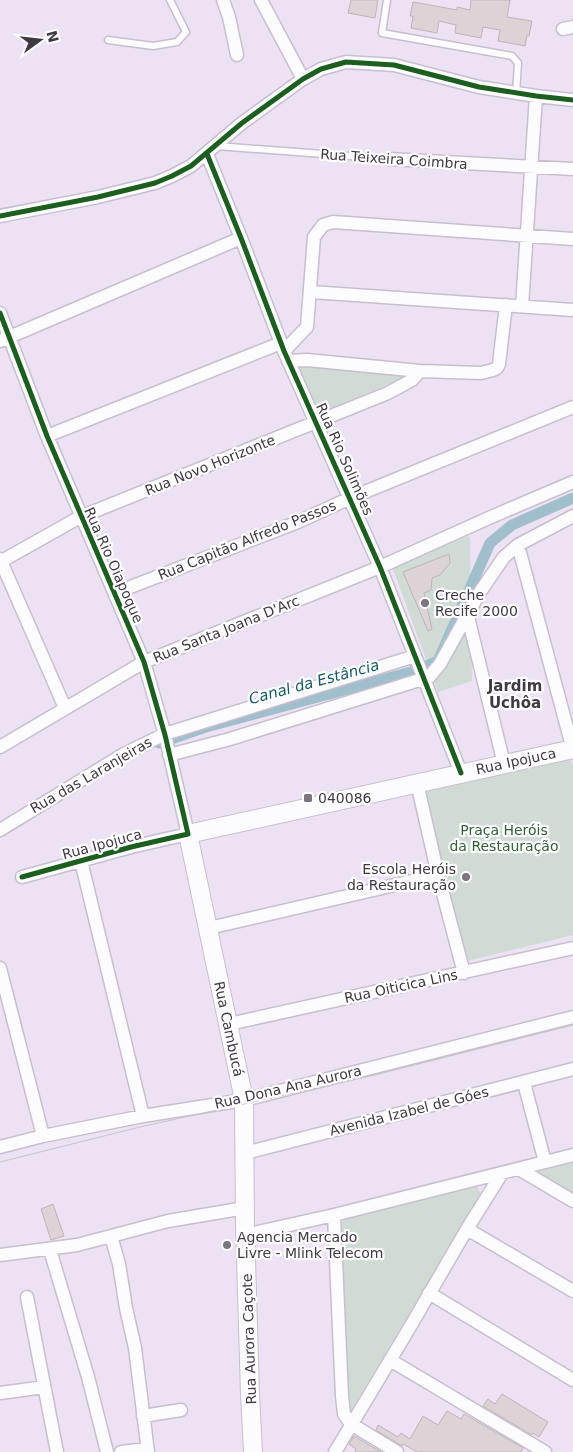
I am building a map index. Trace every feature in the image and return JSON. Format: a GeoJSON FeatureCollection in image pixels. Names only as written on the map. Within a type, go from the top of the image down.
{"type":"FeatureCollection","features":[{"type":"Feature","properties":{"kind":"main road","name":"Rua Ipojuca"},"geometry":{"type":"LineString","coordinates":[[188,834],[573,749]]}},
{"type":"Feature","properties":{"kind":"main road","name":"Rua Cambucá"},"geometry":{"type":"LineString","coordinates":[[188,834],[244,1100],[245,1231]]}},
{"type":"Feature","properties":{"kind":"main road","name":"Rua Aurora Caçote"},"geometry":{"type":"LineString","coordinates":[[245,1231],[253,1452]]}},
{"type":"Feature","properties":{"kind":"street"},"geometry":{"type":"LineString","coordinates":[[223,0],[229,17],[237,55]]}},
{"type":"Feature","properties":{"kind":"street"},"geometry":{"type":"LineString","coordinates":[[261,0],[303,79]]}},
{"type":"Feature","properties":{"kind":"street"},"geometry":{"type":"LineString","coordinates":[[0,216],[98,197],[155,183],[183,171],[303,79],[333,64],[376,62],[479,87],[573,100]]}},
{"type":"Feature","properties":{"kind":"street"},"geometry":{"type":"LineString","coordinates":[[522,306],[536,96]]}},
{"type":"Feature","properties":{"kind":"street","name":"Rua Rio Solimões"},"geometry":{"type":"LineString","coordinates":[[211,150],[241,238],[284,352],[380,567],[422,678],[461,773]]}},
{"type":"Feature","properties":{"kind":"street","name":"Rua Teixeira Coimbra"},"geometry":{"type":"LineString","coordinates":[[389,159],[573,169]]}},
{"type":"Feature","properties":{"kind":"street"},"geometry":{"type":"LineString","coordinates":[[47,436],[284,352],[307,327],[311,292],[312,243],[317,231],[323,225],[333,222],[573,240]]}},
{"type":"Feature","properties":{"kind":"street"},"geometry":{"type":"LineString","coordinates":[[5,339],[241,238]]}},
{"type":"Feature","properties":{"kind":"street"},"geometry":{"type":"LineString","coordinates":[[311,292],[573,310]]}},
{"type":"Feature","properties":{"kind":"street"},"geometry":{"type":"LineString","coordinates":[[284,352],[307,360],[420,371],[481,373],[497,368],[499,364],[506,305]]}},
{"type":"Feature","properties":{"kind":"street","name":"Rua Rio Oiapoque"},"geometry":{"type":"LineString","coordinates":[[0,313],[5,339],[144,662],[165,735],[188,834]]}},
{"type":"Feature","properties":{"kind":"street","name":"Rua Novo Horizonte"},"geometry":{"type":"LineString","coordinates":[[0,561],[80,517],[395,390],[412,380],[420,371]]}},
{"type":"Feature","properties":{"kind":"street","name":"Rua Capitão Alfredo Passos"},"geometry":{"type":"LineString","coordinates":[[115,593],[298,522],[350,498],[573,406]]}},
{"type":"Feature","properties":{"kind":"street","name":"Rua Santa Joana D'Arc"},"geometry":{"type":"LineString","coordinates":[[0,747],[144,662],[380,567],[573,482]]}},
{"type":"Feature","properties":{"kind":"street"},"geometry":{"type":"LineString","coordinates":[[422,678],[435,672],[490,575],[504,558],[518,545],[562,520],[573,516]]}},
{"type":"Feature","properties":{"kind":"street"},"geometry":{"type":"LineString","coordinates":[[518,545],[573,749]]}},
{"type":"Feature","properties":{"kind":"street"},"geometry":{"type":"LineString","coordinates":[[0,561],[65,708]]}},
{"type":"Feature","properties":{"kind":"street"},"geometry":{"type":"LineString","coordinates":[[467,613],[504,764]]}},
{"type":"Feature","properties":{"kind":"street","name":"Rua das Laranjeiras"},"geometry":{"type":"LineString","coordinates":[[0,830],[124,754],[165,735],[416,658]]}},
{"type":"Feature","properties":{"kind":"street","name":"Rua das Laranjeiras"},"geometry":{"type":"LineString","coordinates":[[169,754],[422,678]]}},
{"type":"Feature","properties":{"kind":"street"},"geometry":{"type":"LineString","coordinates":[[417,784],[438,875],[464,973]]}},
{"type":"Feature","properties":{"kind":"street","name":"Rua Ipojuca"},"geometry":{"type":"LineString","coordinates":[[22,877],[188,834]]}},
{"type":"Feature","properties":{"kind":"street"},"geometry":{"type":"LineString","coordinates":[[81,861],[143,1116]]}},
{"type":"Feature","properties":{"kind":"street"},"geometry":{"type":"LineString","coordinates":[[209,928],[438,875]]}},
{"type":"Feature","properties":{"kind":"street","name":"Rua Oiticica Lins"},"geometry":{"type":"LineString","coordinates":[[228,1024],[573,948]]}},
{"type":"Feature","properties":{"kind":"street"},"geometry":{"type":"LineString","coordinates":[[0,968],[43,1136]]}},
{"type":"Feature","properties":{"kind":"street","name":"Rua Dona Ana Aurora"},"geometry":{"type":"LineString","coordinates":[[0,1147],[43,1136],[143,1116],[244,1100],[573,1017]]}},
{"type":"Feature","properties":{"kind":"street","name":"Avenida Izabel de Góes"},"geometry":{"type":"LineString","coordinates":[[245,1153],[573,1069]]}},
{"type":"Feature","properties":{"kind":"street"},"geometry":{"type":"LineString","coordinates":[[524,1083],[545,1162]]}},
{"type":"Feature","properties":{"kind":"street"},"geometry":{"type":"LineString","coordinates":[[245,1231],[334,1215],[573,1155]]}},
{"type":"Feature","properties":{"kind":"street"},"geometry":{"type":"LineString","coordinates":[[519,1169],[573,1201]]}},
{"type":"Feature","properties":{"kind":"street"},"geometry":{"type":"LineString","coordinates":[[334,1452],[502,1173]]}},
{"type":"Feature","properties":{"kind":"street"},"geometry":{"type":"LineString","coordinates":[[0,1255],[78,1245],[192,1216],[245,1208]]}},
{"type":"Feature","properties":{"kind":"street"},"geometry":{"type":"LineString","coordinates":[[334,1215],[343,1408],[346,1419],[351,1424],[397,1452]]}},
{"type":"Feature","properties":{"kind":"street"},"geometry":{"type":"LineString","coordinates":[[467,1229],[573,1290]]}},
{"type":"Feature","properties":{"kind":"street"},"geometry":{"type":"LineString","coordinates":[[111,1236],[119,1264],[135,1348],[148,1450],[121,1452]]}},
{"type":"Feature","properties":{"kind":"street"},"geometry":{"type":"LineString","coordinates":[[50,1250],[85,1368],[106,1452]]}},
{"type":"Feature","properties":{"kind":"street"},"geometry":{"type":"LineString","coordinates":[[429,1294],[573,1380]]}},
{"type":"Feature","properties":{"kind":"street"},"geometry":{"type":"LineString","coordinates":[[27,1297],[57,1452]]}},
{"type":"Feature","properties":{"kind":"street"},"geometry":{"type":"LineString","coordinates":[[390,1360],[545,1452]]}},
{"type":"Feature","properties":{"kind":"street"},"geometry":{"type":"LineString","coordinates":[[0,1393],[44,1387]]}},
{"type":"Feature","properties":{"kind":"street"},"geometry":{"type":"LineString","coordinates":[[143,1416],[181,1410]]}},
{"type":"Feature","properties":{"kind":"lane"},"geometry":{"type":"LineString","coordinates":[[108,40],[153,46],[177,42],[186,32],[170,0]]}},
{"type":"Feature","properties":{"kind":"lane"},"geometry":{"type":"LineString","coordinates":[[387,0],[382,33],[514,57],[518,62],[516,93]]}},
{"type":"Feature","properties":{"kind":"lane","name":"Rua Teixeira Coimbra"},"geometry":{"type":"LineString","coordinates":[[211,150],[389,159]]}},
{"type":"Feature","properties":{"kind":"green space"},"geometry":{"type":"Polygon","coordinates":[[[302,366],[403,376],[401,379],[321,412],[317,411],[298,369],[302,366]]]}},
{"type":"Feature","properties":{"kind":"green space"},"geometry":{"type":"Polygon","coordinates":[[[469,536],[472,681],[438,692],[393,569],[395,565],[469,536]]]}},
{"type":"Feature","properties":{"kind":"green space","name":"Praça Heróis da Restauração"},"geometry":{"type":"Polygon","coordinates":[[[568,754],[573,766],[573,935],[467,961],[461,956],[423,788],[568,754]]]}},
{"type":"Feature","properties":{"kind":"green space"},"geometry":{"type":"Polygon","coordinates":[[[573,1161],[573,1194],[571,1196],[536,1173],[539,1170],[573,1161]]]}},
{"type":"Feature","properties":{"kind":"green space"},"geometry":{"type":"Polygon","coordinates":[[[476,1185],[481,1194],[347,1417],[339,1236],[341,1223],[347,1218],[476,1185]]]}},
{"type":"Feature","properties":{"kind":"building"},"geometry":{"type":"Polygon","coordinates":[[[351,0],[378,0],[375,18],[348,13],[351,0]]]}},
{"type":"Feature","properties":{"kind":"building"},"geometry":{"type":"Polygon","coordinates":[[[471,0],[510,0],[507,17],[532,21],[525,46],[498,41],[500,30],[483,27],[481,38],[455,33],[456,25],[439,21],[437,33],[411,28],[413,16],[410,16],[413,2],[457,10],[457,7],[470,10],[471,0]]]}},
{"type":"Feature","properties":{"kind":"building"},"geometry":{"type":"Polygon","coordinates":[[[449,554],[450,563],[440,575],[432,578],[431,590],[424,593],[432,629],[428,631],[403,572],[449,554]]]}},
{"type":"Feature","properties":{"kind":"building"},"geometry":{"type":"Polygon","coordinates":[[[53,1204],[64,1236],[51,1240],[41,1209],[53,1204]]]}},
{"type":"Feature","properties":{"kind":"building"},"geometry":{"type":"Polygon","coordinates":[[[502,1394],[548,1422],[539,1437],[533,1433],[532,1435],[483,1406],[488,1399],[495,1404],[502,1394]]]}},
{"type":"Feature","properties":{"kind":"building"},"geometry":{"type":"Polygon","coordinates":[[[447,1411],[461,1419],[464,1414],[523,1448],[521,1452],[417,1452],[403,1444],[402,1446],[376,1430],[378,1425],[398,1437],[401,1433],[410,1439],[423,1416],[438,1425],[447,1411]]]}},
{"type":"Feature","properties":{"kind":"building"},"geometry":{"type":"Polygon","coordinates":[[[354,1436],[381,1452],[355,1452],[356,1449],[349,1444],[354,1436]]]}},
{"type":"Feature","properties":{"kind":"waterway","name":"Canal da Estância"},"geometry":{"type":"LineString","coordinates":[[159,743],[206,727],[411,672],[438,661],[490,543],[512,525],[573,498]]}},
{"type":"Feature","properties":{"kind":"tram line"},"geometry":{"type":"LineString","coordinates":[[0,1162],[140,1127],[371,1076],[573,1025]]}},
{"type":"Feature","properties":{"kind":"cycle path"},"geometry":{"type":"LineString","coordinates":[[0,216],[98,197],[155,183],[172,176],[191,166],[242,123],[303,79],[321,69],[346,62],[394,65],[479,87],[573,100]]}},
{"type":"Feature","properties":{"kind":"cycle path"},"geometry":{"type":"LineString","coordinates":[[207,154],[284,351],[380,567],[461,773]]}},
{"type":"Feature","properties":{"kind":"cycle path"},"geometry":{"type":"LineString","coordinates":[[0,313],[47,436],[144,662],[165,735],[188,834],[131,847],[22,877]]}},
{"type":"Feature","properties":{"kind":"place","name":"Creche Recife 2000"},"geometry":{"type":"Point","coordinates":[425,603]}},
{"type":"Feature","properties":{"kind":"place","name":"040086"},"geometry":{"type":"Point","coordinates":[308,798]}},
{"type":"Feature","properties":{"kind":"place","name":"Escola Heróis da Restauração"},"geometry":{"type":"Point","coordinates":[466,877]}},
{"type":"Feature","properties":{"kind":"place","name":"Agencia Mercado Livre - Mlink Telecom"},"geometry":{"type":"Point","coordinates":[227,1245]}},
{"type":"Feature","properties":{"kind":"district","name":"Jardim Uchôa"},"geometry":{"type":"Point","coordinates":[515,694]}}]}
